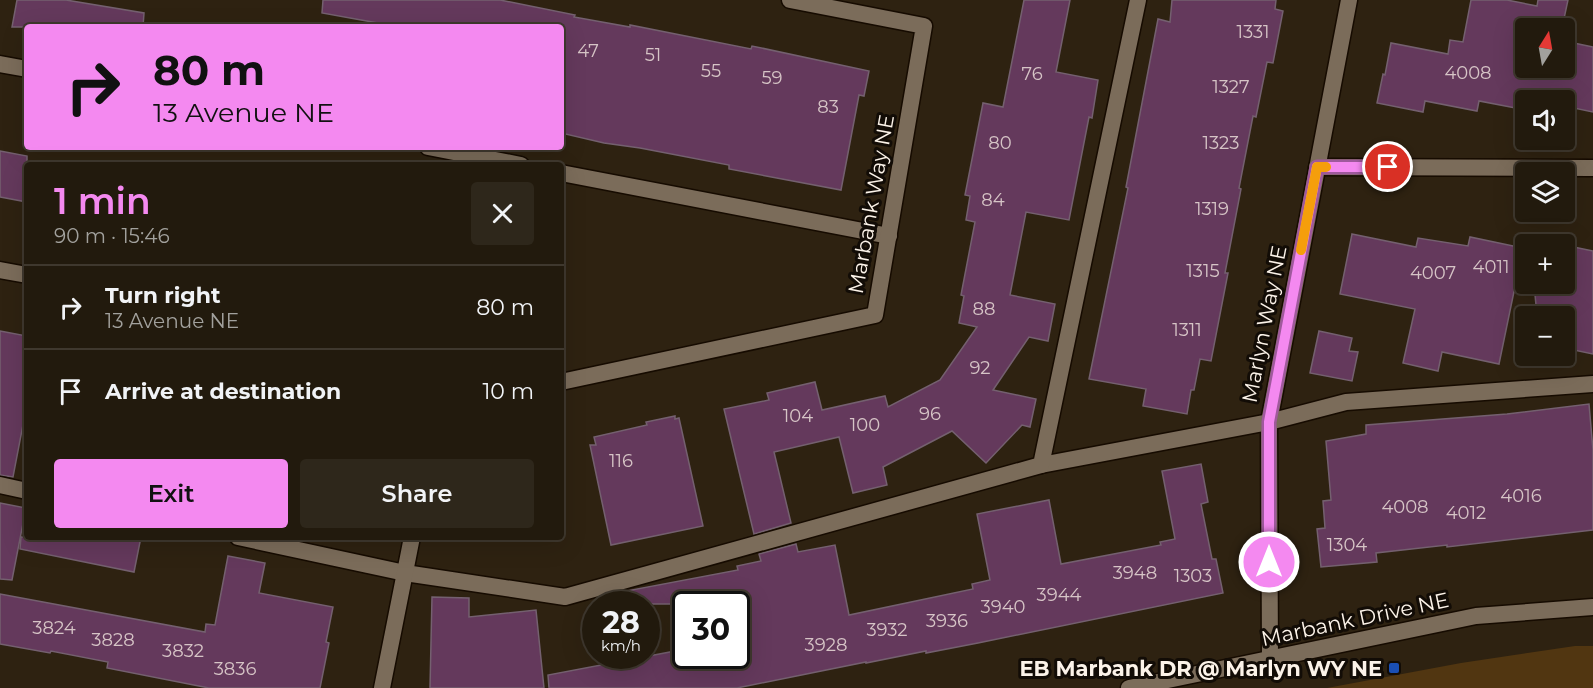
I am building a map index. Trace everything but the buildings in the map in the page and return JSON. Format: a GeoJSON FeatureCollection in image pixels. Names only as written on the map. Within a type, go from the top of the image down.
{"type":"FeatureCollection","features":[{"type":"Feature","properties":{"kind":"street","name":"Marbank Way NE"},"geometry":{"type":"LineString","coordinates":[[564,381],[875,315],[924,26],[790,0]]}},
{"type":"Feature","properties":{"kind":"street"},"geometry":{"type":"LineString","coordinates":[[1041,465],[1138,0]]}},
{"type":"Feature","properties":{"kind":"street","name":"Marlyn Way NE"},"geometry":{"type":"LineString","coordinates":[[1270,660],[1269,422],[1349,0]]}},
{"type":"Feature","properties":{"kind":"street"},"geometry":{"type":"LineString","coordinates":[[0,64],[24,68]]}},
{"type":"Feature","properties":{"kind":"street"},"geometry":{"type":"LineString","coordinates":[[444,150],[506,162]]}},
{"type":"Feature","properties":{"kind":"street"},"geometry":{"type":"LineString","coordinates":[[1317,167],[1593,168]]}},
{"type":"Feature","properties":{"kind":"street"},"geometry":{"type":"LineString","coordinates":[[564,174],[889,236]]}},
{"type":"Feature","properties":{"kind":"street"},"geometry":{"type":"LineString","coordinates":[[0,270],[24,274]]}},
{"type":"Feature","properties":{"kind":"street"},"geometry":{"type":"LineString","coordinates":[[252,540],[405,573],[565,597],[1041,465],[1269,422],[1346,402],[1593,384]]}},
{"type":"Feature","properties":{"kind":"street"},"geometry":{"type":"LineString","coordinates":[[0,485],[24,490]]}},
{"type":"Feature","properties":{"kind":"street"},"geometry":{"type":"LineString","coordinates":[[382,688],[411,540]]}},
{"type":"Feature","properties":{"kind":"street","name":"Marbank Drive NE"},"geometry":{"type":"LineString","coordinates":[[1129,688],[1476,616],[1593,607]]}},
{"type":"Feature","properties":{"kind":"shaded area"},"geometry":{"type":"Polygon","coordinates":[[[1575,646],[1593,646],[1593,688],[1327,688],[1461,663],[1575,646]]]}},
{"type":"Feature","properties":{"kind":"slow traffic"},"geometry":{"type":"LineString","coordinates":[[1301,250],[1317,167],[1326,167]]}},
{"type":"Feature","properties":{"kind":"place","name":"EB Marbank DR @ Marlyn WY NE"},"geometry":{"type":"Point","coordinates":[1394,668]}},
{"type":"Feature","properties":{"kind":"route"},"geometry":{"type":"LineString","coordinates":[[1269,562],[1269,422],[1317,167],[1388,167]]}}]}
